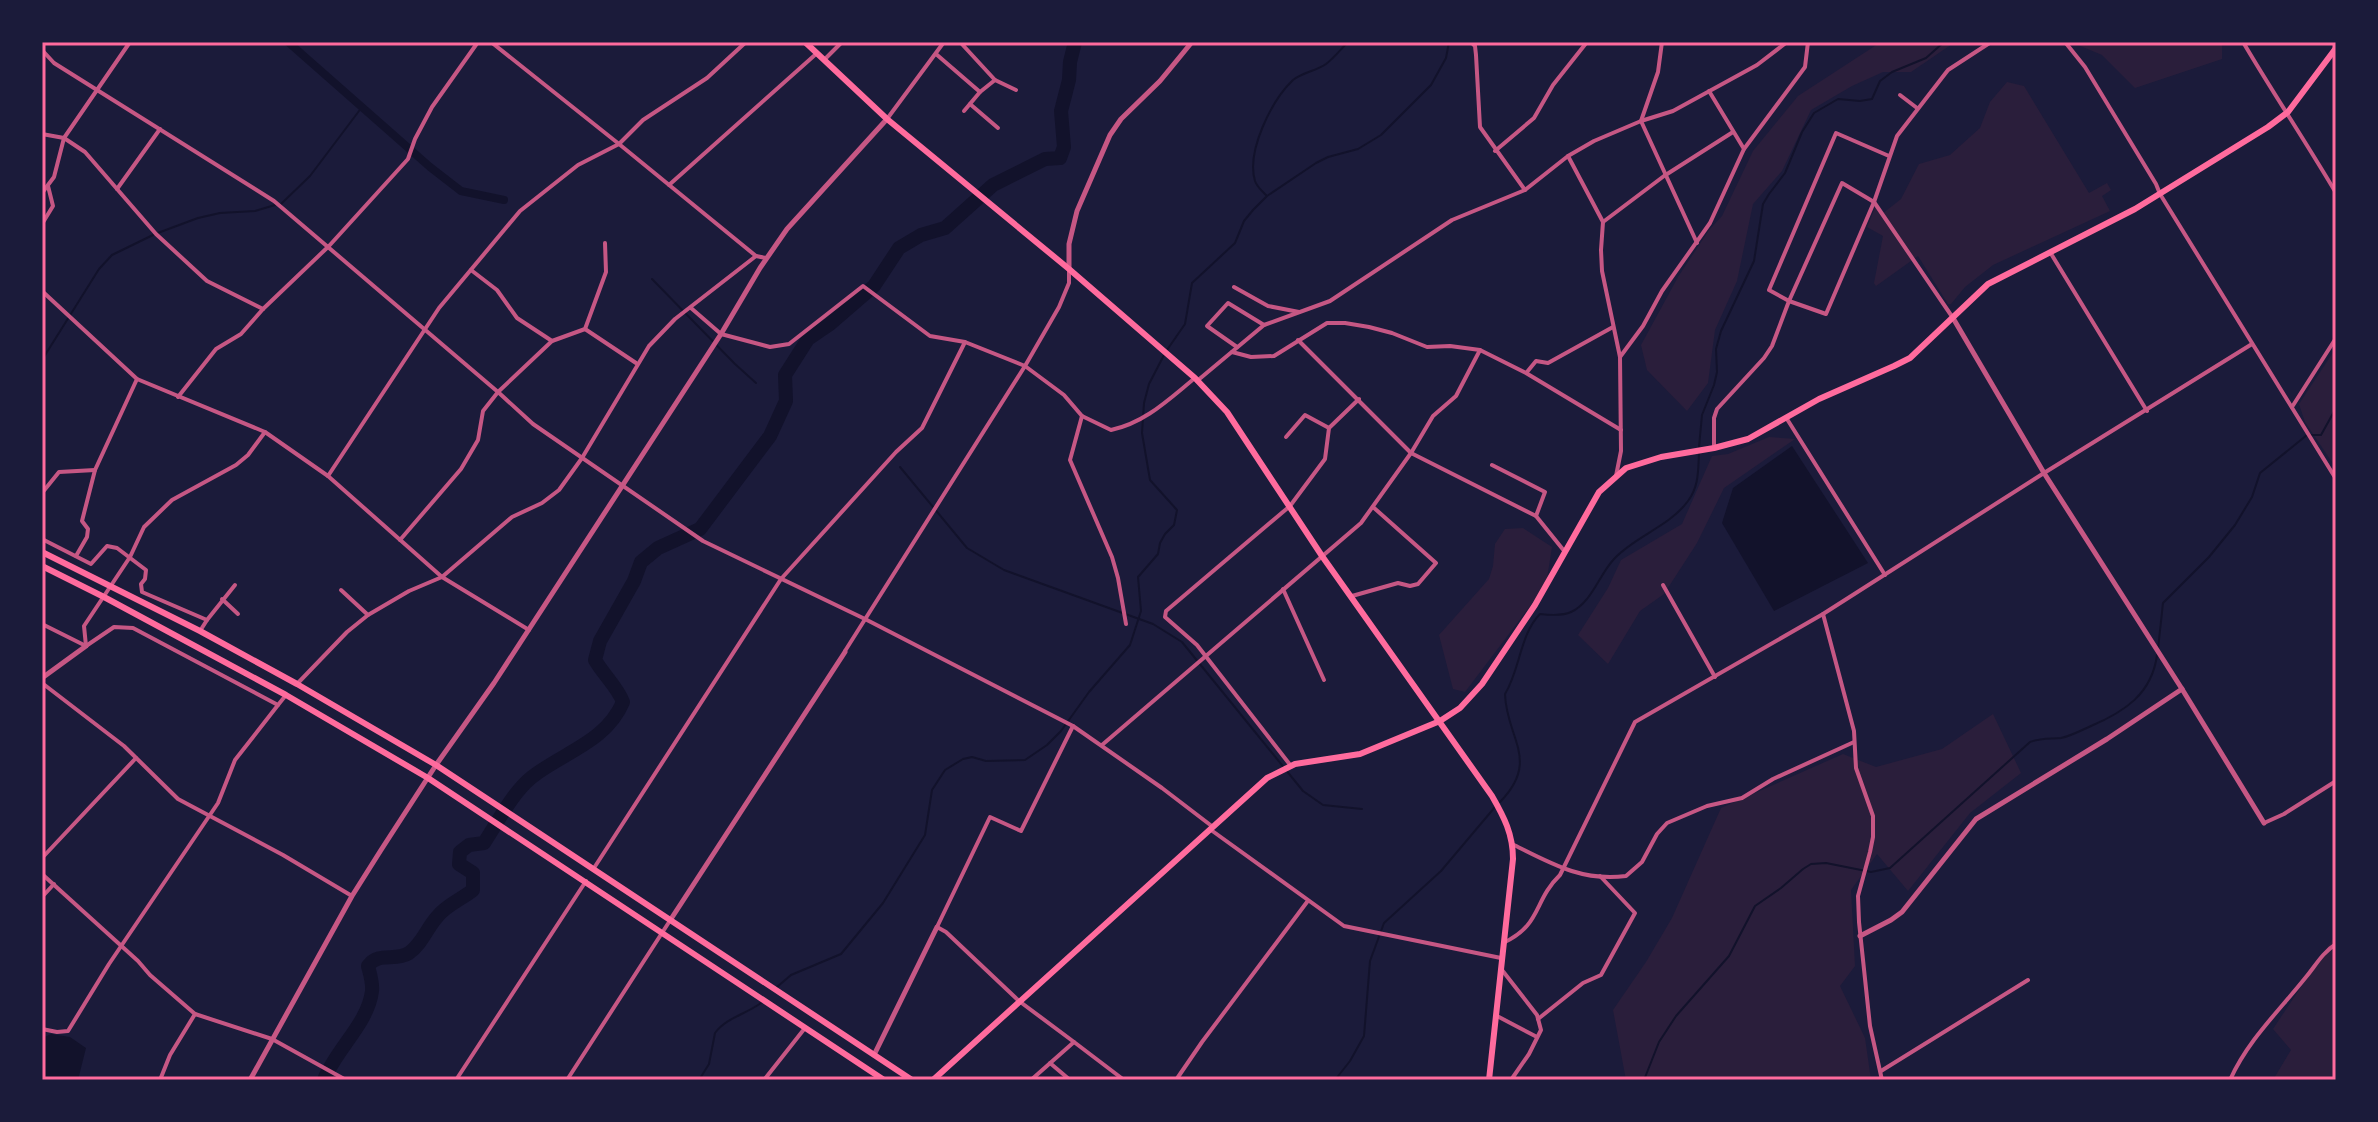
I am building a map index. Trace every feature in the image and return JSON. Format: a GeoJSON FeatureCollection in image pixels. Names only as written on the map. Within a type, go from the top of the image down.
{"type":"FeatureCollection","features":[{"type":"Feature","properties":{"kind":"main road"},"geometry":{"type":"LineString","coordinates":[[805,42],[887,119],[1165,350],[1227,412],[1322,556],[1492,796],[1503,814],[1513,859],[1489,1080]]}},
{"type":"Feature","properties":{"kind":"main road"},"geometry":{"type":"LineString","coordinates":[[933,1080],[1267,778],[1291,766],[1360,754],[1440,721],[1460,708],[1476,693],[1535,605],[1599,492],[1616,476],[1638,463],[1748,439],[1819,399],[1910,358],[1988,284],[2160,194],[2288,112],[2336,48]]}},
{"type":"Feature","properties":{"kind":"main road"},"geometry":{"type":"LineString","coordinates":[[42,552],[200,631],[436,765],[912,1080]]}},
{"type":"Feature","properties":{"kind":"main road"},"geometry":{"type":"LineString","coordinates":[[42,566],[286,695],[428,778],[884,1080]]}},
{"type":"Feature","properties":{"kind":"street"},"geometry":{"type":"LineString","coordinates":[[42,193],[54,177],[64,138],[130,42]]}},
{"type":"Feature","properties":{"kind":"street"},"geometry":{"type":"LineString","coordinates":[[178,397],[216,349],[241,334],[329,246],[408,159],[432,107],[478,42]]}},
{"type":"Feature","properties":{"kind":"street"},"geometry":{"type":"LineString","coordinates":[[491,42],[756,256],[766,259]]}},
{"type":"Feature","properties":{"kind":"street"},"geometry":{"type":"LineString","coordinates":[[328,476],[439,308],[520,211],[578,165],[619,144],[643,120],[707,78],[746,42]]}},
{"type":"Feature","properties":{"kind":"street"},"geometry":{"type":"LineString","coordinates":[[824,60],[842,42]]}},
{"type":"Feature","properties":{"kind":"street"},"geometry":{"type":"LineString","coordinates":[[250,1080],[352,896],[436,765],[529,630],[721,334],[766,259],[787,229],[887,119],[944,42]]}},
{"type":"Feature","properties":{"kind":"street"},"geometry":{"type":"LineString","coordinates":[[960,42],[995,80],[1016,90]]}},
{"type":"Feature","properties":{"kind":"street"},"geometry":{"type":"LineString","coordinates":[[567,1080],[845,652],[1025,366],[1059,307],[1069,283],[1069,244],[1077,211],[1110,135],[1192,42]]}},
{"type":"Feature","properties":{"kind":"street"},"geometry":{"type":"LineString","coordinates":[[1471,42],[1476,55],[1480,127],[1525,190]]}},
{"type":"Feature","properties":{"kind":"street"},"geometry":{"type":"LineString","coordinates":[[1495,151],[1534,118],[1553,85],[1587,42]]}},
{"type":"Feature","properties":{"kind":"street"},"geometry":{"type":"LineString","coordinates":[[1662,42],[1658,72],[1641,121],[1697,243]]}},
{"type":"Feature","properties":{"kind":"street"},"geometry":{"type":"LineString","coordinates":[[691,308],[721,334],[770,347],[789,344],[863,286],[930,336],[965,342],[1025,366],[1064,395],[1082,416],[1111,430],[1134,423],[1151,413],[1264,325],[1330,301],[1452,220],[1525,190],[1568,156],[1594,141],[1673,111],[1757,65],[1787,42]]}},
{"type":"Feature","properties":{"kind":"street"},"geometry":{"type":"LineString","coordinates":[[1620,357],[1710,223],[1744,149],[1805,67],[1808,42]]}},
{"type":"Feature","properties":{"kind":"street"},"geometry":{"type":"LineString","coordinates":[[1889,156],[1836,133],[1769,290],[1826,314],[1874,202],[1897,136],[1948,70],[1991,42]]}},
{"type":"Feature","properties":{"kind":"street"},"geometry":{"type":"LineString","coordinates":[[2065,42],[2085,67],[2336,479]]}},
{"type":"Feature","properties":{"kind":"street"},"geometry":{"type":"LineString","coordinates":[[2243,42],[2336,193]]}},
{"type":"Feature","properties":{"kind":"street"},"geometry":{"type":"LineString","coordinates":[[42,50],[54,63],[274,201],[533,424],[703,541],[1073,725],[1344,926],[1501,958]]}},
{"type":"Feature","properties":{"kind":"street"},"geometry":{"type":"LineString","coordinates":[[669,185],[817,53]]}},
{"type":"Feature","properties":{"kind":"street"},"geometry":{"type":"LineString","coordinates":[[936,54],[980,92]]}},
{"type":"Feature","properties":{"kind":"street"},"geometry":{"type":"LineString","coordinates":[[964,111],[995,80]]}},
{"type":"Feature","properties":{"kind":"street"},"geometry":{"type":"LineString","coordinates":[[1709,91],[1744,149]]}},
{"type":"Feature","properties":{"kind":"street"},"geometry":{"type":"LineString","coordinates":[[1900,95],[1917,108]]}},
{"type":"Feature","properties":{"kind":"street"},"geometry":{"type":"LineString","coordinates":[[970,104],[998,128]]}},
{"type":"Feature","properties":{"kind":"street"},"geometry":{"type":"LineString","coordinates":[[116,190],[160,129]]}},
{"type":"Feature","properties":{"kind":"street"},"geometry":{"type":"LineString","coordinates":[[1603,222],[1664,176],[1733,132]]}},
{"type":"Feature","properties":{"kind":"street"},"geometry":{"type":"LineString","coordinates":[[42,134],[64,138],[85,152],[156,234],[207,281],[263,309]]}},
{"type":"Feature","properties":{"kind":"street"},"geometry":{"type":"LineString","coordinates":[[1568,156],[1603,222],[1602,271],[1620,357],[1621,451],[1616,476]]}},
{"type":"Feature","properties":{"kind":"street"},"geometry":{"type":"LineString","coordinates":[[1710,449],[1717,409],[1772,346],[1842,183],[1874,202],[1953,318],[2044,473],[2264,823],[2336,781]]}},
{"type":"Feature","properties":{"kind":"street"},"geometry":{"type":"LineString","coordinates":[[42,224],[53,206],[48,186]]}},
{"type":"Feature","properties":{"kind":"street"},"geometry":{"type":"LineString","coordinates":[[400,540],[461,469],[478,440],[483,411],[498,392],[552,341],[585,329],[606,272],[605,243]]}},
{"type":"Feature","properties":{"kind":"street"},"geometry":{"type":"LineString","coordinates":[[2050,252],[2147,411]]}},
{"type":"Feature","properties":{"kind":"street"},"geometry":{"type":"LineString","coordinates":[[297,684],[347,632],[368,615],[409,591],[442,577],[512,517],[542,503],[559,490],[582,458],[649,346],[675,319],[756,256]]}},
{"type":"Feature","properties":{"kind":"street"},"geometry":{"type":"LineString","coordinates":[[471,270],[497,290],[517,318],[552,341]]}},
{"type":"Feature","properties":{"kind":"street"},"geometry":{"type":"LineString","coordinates":[[1234,287],[1268,306],[1301,312]]}},
{"type":"Feature","properties":{"kind":"street"},"geometry":{"type":"LineString","coordinates":[[42,291],[137,379],[265,432],[328,476],[442,577],[529,630]]}},
{"type":"Feature","properties":{"kind":"street"},"geometry":{"type":"LineString","coordinates":[[1237,347],[1207,326],[1228,303],[1264,325]]}},
{"type":"Feature","properties":{"kind":"street"},"geometry":{"type":"LineString","coordinates":[[1232,352],[1251,357],[1274,356],[1327,323],[1345,323],[1392,333],[1427,347],[1480,350],[1526,373],[1621,430]]}},
{"type":"Feature","properties":{"kind":"street"},"geometry":{"type":"LineString","coordinates":[[1526,373],[1536,361],[1548,363],[1613,327]]}},
{"type":"Feature","properties":{"kind":"street"},"geometry":{"type":"LineString","coordinates":[[585,329],[637,364]]}},
{"type":"Feature","properties":{"kind":"street"},"geometry":{"type":"LineString","coordinates":[[2292,407],[2336,338]]}},
{"type":"Feature","properties":{"kind":"street"},"geometry":{"type":"LineString","coordinates":[[1298,340],[1411,453],[1536,516],[1565,552]]}},
{"type":"Feature","properties":{"kind":"street"},"geometry":{"type":"LineString","coordinates":[[594,868],[781,579],[896,452],[922,428],[965,342]]}},
{"type":"Feature","properties":{"kind":"street"},"geometry":{"type":"LineString","coordinates":[[1503,943],[1520,935],[1529,926],[1543,896],[1562,869],[1635,722],[1823,614],[2252,344]]}},
{"type":"Feature","properties":{"kind":"street"},"geometry":{"type":"LineString","coordinates":[[1102,745],[1361,523],[1411,453],[1433,416],[1456,396],[1480,350]]}},
{"type":"Feature","properties":{"kind":"street"},"geometry":{"type":"LineString","coordinates":[[76,556],[87,537],[88,529],[82,521],[95,470],[137,379]]}},
{"type":"Feature","properties":{"kind":"street"},"geometry":{"type":"LineString","coordinates":[[1291,766],[1206,656],[1169,622],[1165,617],[1166,611],[1290,506],[1325,459],[1329,428],[1359,399]]}},
{"type":"Feature","properties":{"kind":"street"},"geometry":{"type":"LineString","coordinates":[[1286,437],[1305,415],[1329,428]]}},
{"type":"Feature","properties":{"kind":"street"},"geometry":{"type":"LineString","coordinates":[[1082,416],[1070,460],[1072,471],[1112,557],[1126,624]]}},
{"type":"Feature","properties":{"kind":"street"},"geometry":{"type":"LineString","coordinates":[[1787,419],[1885,575]]}},
{"type":"Feature","properties":{"kind":"street"},"geometry":{"type":"LineString","coordinates":[[86,646],[84,626],[130,557],[144,527],[172,500],[236,465],[257,445],[265,432]]}},
{"type":"Feature","properties":{"kind":"street"},"geometry":{"type":"LineString","coordinates":[[1492,465],[1545,492],[1536,516]]}},
{"type":"Feature","properties":{"kind":"street"},"geometry":{"type":"LineString","coordinates":[[42,493],[59,472],[95,470]]}},
{"type":"Feature","properties":{"kind":"street"},"geometry":{"type":"LineString","coordinates":[[1351,596],[1398,583],[1418,584],[1436,563],[1373,507]]}},
{"type":"Feature","properties":{"kind":"street"},"geometry":{"type":"LineString","coordinates":[[42,539],[91,564],[107,546],[111,546],[146,570],[141,584],[142,592],[207,620]]}},
{"type":"Feature","properties":{"kind":"street"},"geometry":{"type":"LineString","coordinates":[[200,631],[235,585]]}},
{"type":"Feature","properties":{"kind":"street"},"geometry":{"type":"LineString","coordinates":[[1663,585],[1715,677]]}},
{"type":"Feature","properties":{"kind":"street"},"geometry":{"type":"LineString","coordinates":[[1283,589],[1324,680]]}},
{"type":"Feature","properties":{"kind":"street"},"geometry":{"type":"LineString","coordinates":[[341,590],[368,615]]}},
{"type":"Feature","properties":{"kind":"street"},"geometry":{"type":"LineString","coordinates":[[222,599],[238,614]]}},
{"type":"Feature","properties":{"kind":"street"},"geometry":{"type":"LineString","coordinates":[[1823,614],[1854,731],[1856,768],[1873,816],[1870,852],[1858,896],[1870,1026],[1882,1080]]}},
{"type":"Feature","properties":{"kind":"street"},"geometry":{"type":"LineString","coordinates":[[42,624],[86,646]]}},
{"type":"Feature","properties":{"kind":"street"},"geometry":{"type":"LineString","coordinates":[[278,705],[133,628],[114,627],[42,680],[108,732],[178,799],[352,896]]}},
{"type":"Feature","properties":{"kind":"street"},"geometry":{"type":"LineString","coordinates":[[1860,936],[1902,912],[1976,819],[2182,689]]}},
{"type":"Feature","properties":{"kind":"street"},"geometry":{"type":"LineString","coordinates":[[42,1029],[68,1031],[121,946],[218,803],[235,760],[286,695]]}},
{"type":"Feature","properties":{"kind":"street"},"geometry":{"type":"LineString","coordinates":[[874,1055],[990,817],[1021,831],[1073,725]]}},
{"type":"Feature","properties":{"kind":"street"},"geometry":{"type":"LineString","coordinates":[[1512,844],[1562,869],[1600,876],[1631,874],[1667,823],[1707,806],[1742,798],[1773,779],[1854,742]]}},
{"type":"Feature","properties":{"kind":"street"},"geometry":{"type":"LineString","coordinates":[[42,858],[136,758]]}},
{"type":"Feature","properties":{"kind":"street"},"geometry":{"type":"LineString","coordinates":[[42,874],[195,1014],[272,1039],[346,1080]]}},
{"type":"Feature","properties":{"kind":"street"},"geometry":{"type":"LineString","coordinates":[[1538,1019],[1583,983],[1601,975],[1635,913],[1600,876]]}},
{"type":"Feature","properties":{"kind":"street"},"geometry":{"type":"LineString","coordinates":[[456,1080],[586,881]]}},
{"type":"Feature","properties":{"kind":"street"},"geometry":{"type":"LineString","coordinates":[[42,897],[54,884]]}},
{"type":"Feature","properties":{"kind":"street"},"geometry":{"type":"LineString","coordinates":[[1176,1080],[1308,901]]}},
{"type":"Feature","properties":{"kind":"street"},"geometry":{"type":"LineString","coordinates":[[937,927],[1019,1001],[1124,1080]]}},
{"type":"Feature","properties":{"kind":"street"},"geometry":{"type":"LineString","coordinates":[[2230,1080],[2250,1044],[2319,958],[2336,944]]}},
{"type":"Feature","properties":{"kind":"street"},"geometry":{"type":"LineString","coordinates":[[1500,968],[1538,1019],[1541,1030],[1511,1080]]}},
{"type":"Feature","properties":{"kind":"street"},"geometry":{"type":"LineString","coordinates":[[1880,1072],[2028,980]]}},
{"type":"Feature","properties":{"kind":"street"},"geometry":{"type":"LineString","coordinates":[[160,1080],[170,1055],[195,1014]]}},
{"type":"Feature","properties":{"kind":"street"},"geometry":{"type":"LineString","coordinates":[[1495,1015],[1537,1037]]}},
{"type":"Feature","properties":{"kind":"street"},"geometry":{"type":"LineString","coordinates":[[764,1080],[805,1028]]}},
{"type":"Feature","properties":{"kind":"street"},"geometry":{"type":"LineString","coordinates":[[1031,1080],[1074,1042]]}},
{"type":"Feature","properties":{"kind":"street"},"geometry":{"type":"LineString","coordinates":[[1050,1063],[1070,1080]]}},
{"type":"Feature","properties":{"kind":"shaded area"},"geometry":{"type":"Polygon","coordinates":[[[1881,42],[1955,42],[1911,72],[1883,72],[1811,110],[1782,171],[1753,204],[1737,281],[1715,330],[1708,383],[1687,411],[1647,370],[1641,345],[1678,277],[1722,216],[1753,151],[1798,96],[1881,42]]]}},
{"type":"Feature","properties":{"kind":"shaded area"},"geometry":{"type":"Polygon","coordinates":[[[2071,42],[2222,42],[2222,59],[2135,88],[2102,55],[2071,42]]]}},
{"type":"Feature","properties":{"kind":"shaded area"},"geometry":{"type":"Polygon","coordinates":[[[2007,82],[2024,86],[2089,193],[2107,183],[2111,190],[2102,196],[2110,211],[1993,265],[1965,287],[1951,304],[1948,304],[1918,256],[1876,286],[1883,236],[1867,227],[1875,208],[1882,214],[1901,199],[1919,164],[1950,155],[1980,128],[1990,102],[2007,82]]]}},
{"type":"Feature","properties":{"kind":"shaded area"},"geometry":{"type":"Polygon","coordinates":[[[2336,348],[2336,468],[2305,422],[2299,404],[2336,348]]]}},
{"type":"Feature","properties":{"kind":"shaded area"},"geometry":{"type":"Polygon","coordinates":[[[1769,437],[1795,439],[1724,488],[1697,543],[1664,594],[1640,611],[1608,664],[1578,635],[1608,588],[1621,560],[1682,524],[1712,456],[1728,454],[1769,437]]]}},
{"type":"Feature","properties":{"kind":"shaded area"},"geometry":{"type":"Polygon","coordinates":[[[1792,446],[1868,563],[1774,611],[1722,523],[1733,488],[1792,446]]]}},
{"type":"Feature","properties":{"kind":"shaded area"},"geometry":{"type":"Polygon","coordinates":[[[1523,528],[1552,547],[1546,585],[1465,692],[1453,689],[1439,635],[1489,579],[1495,544],[1505,529],[1523,528]]]}},
{"type":"Feature","properties":{"kind":"shaded area"},"geometry":{"type":"Polygon","coordinates":[[[1993,714],[2021,773],[1970,813],[1908,891],[1877,854],[1851,890],[1855,966],[1840,986],[1865,1038],[1871,1080],[1626,1080],[1613,1010],[1672,918],[1721,808],[1843,754],[1876,767],[1942,749],[1993,714]]]}},
{"type":"Feature","properties":{"kind":"shaded area"},"geometry":{"type":"Polygon","coordinates":[[[2336,934],[2336,1080],[2273,1080],[2291,1050],[2273,1029],[2336,934]]]}},
{"type":"Feature","properties":{"kind":"shaded area"},"geometry":{"type":"Polygon","coordinates":[[[51,1034],[70,1037],[86,1048],[78,1080],[42,1080],[42,1038],[51,1034]]]}},
{"type":"Feature","properties":{"kind":"waterway"},"geometry":{"type":"LineString","coordinates":[[288,42],[461,191],[504,200]]}},
{"type":"Feature","properties":{"kind":"waterway"},"geometry":{"type":"LineString","coordinates":[[324,1080],[369,1003],[372,988],[368,966],[377,959],[409,953],[441,913],[473,890],[473,873],[459,864],[460,852],[469,845],[484,843],[512,799],[532,777],[595,737],[616,716],[623,702],[595,660],[600,641],[634,581],[641,562],[658,548],[700,529],[770,436],[786,401],[785,375],[808,339],[874,286],[899,248],[921,235],[945,228],[993,185],[1045,159],[1060,158],[1064,147],[1061,111],[1075,42]]}},
{"type":"Feature","properties":{"kind":"waterway"},"geometry":{"type":"LineString","coordinates":[[1266,195],[1256,183],[1253,169],[1254,155],[1269,113],[1293,80],[1326,64],[1348,42]]}},
{"type":"Feature","properties":{"kind":"waterway"},"geometry":{"type":"LineString","coordinates":[[1167,350],[1185,324],[1192,283],[1235,243],[1244,221],[1253,210],[1267,196],[1316,163],[1358,149],[1381,135],[1431,85],[1446,58],[1449,42]]}},
{"type":"Feature","properties":{"kind":"waterway"},"geometry":{"type":"LineString","coordinates":[[1699,447],[1702,415],[1717,372],[1716,349],[1721,331],[1754,261],[1763,204],[1785,173],[1802,132],[1814,113],[1838,99],[1872,99],[1880,81],[1892,72],[1926,58],[1944,42]]}},
{"type":"Feature","properties":{"kind":"waterway"},"geometry":{"type":"LineString","coordinates":[[281,204],[310,176],[362,107]]}},
{"type":"Feature","properties":{"kind":"waterway"},"geometry":{"type":"LineString","coordinates":[[42,360],[99,269],[112,255],[198,218],[255,211],[275,205]]}},
{"type":"Feature","properties":{"kind":"waterway"},"geometry":{"type":"LineString","coordinates":[[652,279],[756,383]]}},
{"type":"Feature","properties":{"kind":"waterway"},"geometry":{"type":"LineString","coordinates":[[777,987],[791,975],[841,954],[883,903],[925,835],[932,790],[945,770],[972,757],[986,761],[1025,760],[1061,731],[1089,692],[1130,645],[1141,611],[1138,577],[1158,554],[1160,543],[1174,525],[1177,510],[1150,480],[1142,433],[1149,384],[1164,355]]}},
{"type":"Feature","properties":{"kind":"waterway"},"geometry":{"type":"LineString","coordinates":[[2158,649],[2163,603],[2209,557],[2235,525],[2252,497],[2260,473],[2307,435],[2321,435],[2336,408]]}},
{"type":"Feature","properties":{"kind":"waterway"},"geometry":{"type":"LineString","coordinates":[[1500,802],[1512,787],[1520,761],[1505,694],[1533,622],[1540,614],[1564,614],[1578,608],[1622,551],[1680,510],[1694,490],[1699,454]]}},
{"type":"Feature","properties":{"kind":"waterway"},"geometry":{"type":"LineString","coordinates":[[900,467],[967,548],[1004,570],[1153,624],[1182,642],[1303,791],[1323,805],[1362,809]]}},
{"type":"Feature","properties":{"kind":"waterway"},"geometry":{"type":"LineString","coordinates":[[1644,1080],[1659,1042],[1676,1016],[1729,956],[1755,906],[1811,864],[1826,863],[1871,872],[1890,868],[2030,742],[2069,736],[2125,708],[2143,691],[2157,655]]}},
{"type":"Feature","properties":{"kind":"waterway"},"geometry":{"type":"LineString","coordinates":[[1335,1080],[1364,1036],[1370,961],[1384,923],[1441,871],[1495,807]]}},
{"type":"Feature","properties":{"kind":"waterway"},"geometry":{"type":"LineString","coordinates":[[699,1080],[709,1064],[715,1033],[761,1003]]}}]}
